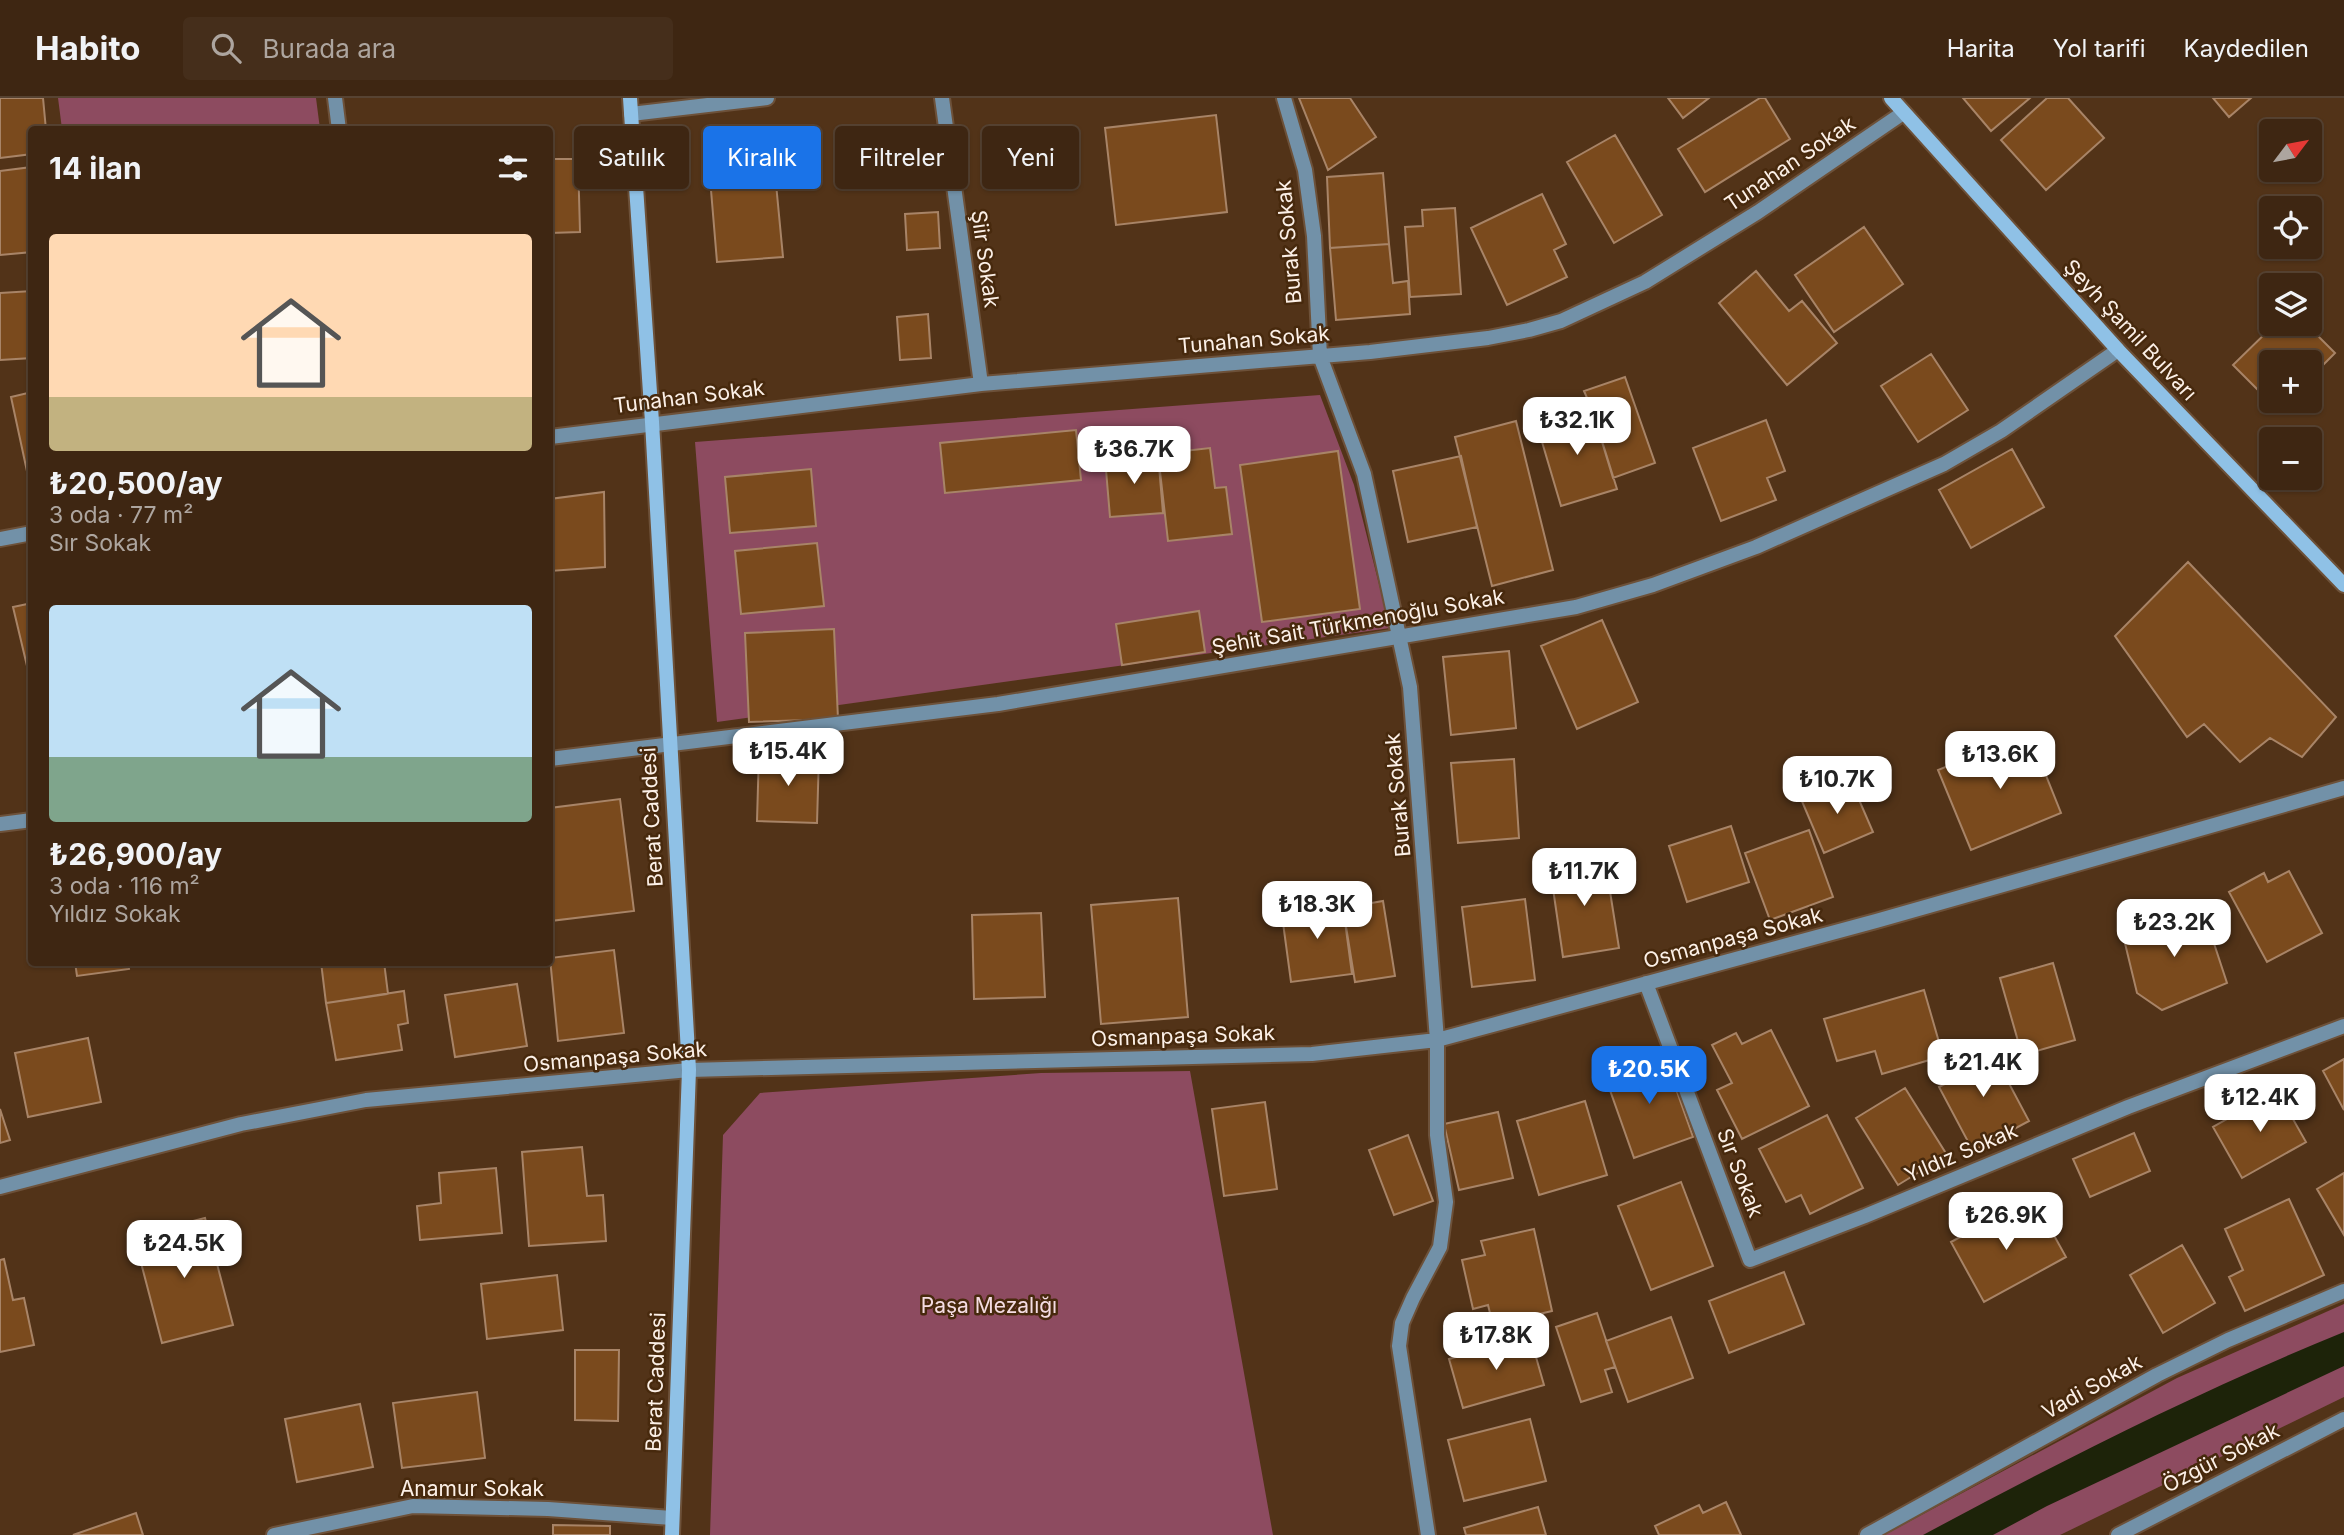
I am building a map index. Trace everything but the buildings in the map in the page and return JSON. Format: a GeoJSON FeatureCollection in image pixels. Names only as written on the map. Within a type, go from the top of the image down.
{"type":"FeatureCollection","features":[{"type":"Feature","properties":{"kind":"street"},"geometry":{"type":"LineString","coordinates":[[335,98],[338,126]]}},
{"type":"Feature","properties":{"kind":"street","name":"Berat Caddesi"},"geometry":{"type":"LineString","coordinates":[[629,98],[652,422],[689,1070],[672,1535]]}},
{"type":"Feature","properties":{"kind":"street"},"geometry":{"type":"LineString","coordinates":[[631,114],[767,98]]}},
{"type":"Feature","properties":{"kind":"street","name":"Şiir Sokak"},"geometry":{"type":"LineString","coordinates":[[942,98],[981,384]]}},
{"type":"Feature","properties":{"kind":"street","name":"Burak Sokak"},"geometry":{"type":"LineString","coordinates":[[1284,98],[1305,170],[1314,236],[1320,356],[1364,474],[1410,687],[1437,1040],[1437,1135],[1446,1202],[1440,1247],[1402,1323],[1399,1346],[1428,1535]]}},
{"type":"Feature","properties":{"kind":"street","name":"Şeyh Şamil Bulvarı"},"geometry":{"type":"LineString","coordinates":[[1891,98],[2118,350],[2344,585]]}},
{"type":"Feature","properties":{"kind":"street","name":"Tunahan Sokak"},"geometry":{"type":"LineString","coordinates":[[553,437],[652,422],[981,384],[1320,356],[1488,338],[1551,324],[1581,313],[1645,282],[1758,212],[1903,113]]}},
{"type":"Feature","properties":{"kind":"street","name":"Şehit Sait Türkmenoğlu Sokak"},"geometry":{"type":"LineString","coordinates":[[553,759],[998,704],[1576,607],[1653,585],[1756,547],[1944,464],[2001,432],[2118,350]]}},
{"type":"Feature","properties":{"kind":"street"},"geometry":{"type":"LineString","coordinates":[[0,539],[28,534]]}},
{"type":"Feature","properties":{"kind":"street","name":"Osmanpaşa Sokak"},"geometry":{"type":"LineString","coordinates":[[0,1187],[241,1124],[366,1100],[689,1070],[1312,1054],[1437,1040],[2344,788]]}},
{"type":"Feature","properties":{"kind":"street"},"geometry":{"type":"LineString","coordinates":[[0,824],[28,820]]}},
{"type":"Feature","properties":{"kind":"street","name":"Sır Sokak"},"geometry":{"type":"LineString","coordinates":[[1646,983],[1751,1260]]}},
{"type":"Feature","properties":{"kind":"street","name":"Yıldız Sokak"},"geometry":{"type":"LineString","coordinates":[[1751,1260],[2128,1107],[2344,1026]]}},
{"type":"Feature","properties":{"kind":"street","name":"Vadi Sokak"},"geometry":{"type":"LineString","coordinates":[[1867,1535],[2157,1375],[2228,1340],[2344,1291]]}},
{"type":"Feature","properties":{"kind":"street","name":"Özgür Sokak"},"geometry":{"type":"LineString","coordinates":[[2118,1535],[2344,1419]]}},
{"type":"Feature","properties":{"kind":"street","name":"Anamur Sokak"},"geometry":{"type":"LineString","coordinates":[[274,1535],[413,1506],[548,1509],[672,1518]]}},
{"type":"Feature","properties":{"kind":"green space"},"geometry":{"type":"Polygon","coordinates":[[[58,98],[316,98],[320,126],[62,126],[58,98]]]}},
{"type":"Feature","properties":{"kind":"green space"},"geometry":{"type":"Polygon","coordinates":[[[1320,395],[1354,485],[1390,628],[717,722],[695,442],[1320,395]]]}},
{"type":"Feature","properties":{"kind":"green space","name":"Paşa Mezalığı"},"geometry":{"type":"Polygon","coordinates":[[[1190,1071],[1273,1535],[710,1535],[723,1135],[760,1093],[1041,1073],[1190,1071]]]}},
{"type":"Feature","properties":{"kind":"green space"},"geometry":{"type":"Polygon","coordinates":[[[2344,1304],[2344,1397],[2060,1535],[1884,1535],[2177,1378],[2344,1304]]]}},
{"type":"Feature","properties":{"kind":"shaded area"},"geometry":{"type":"Polygon","coordinates":[[[2344,1332],[2344,1366],[2047,1506],[1993,1535],[1923,1535],[2131,1428],[2236,1378],[2344,1332]]]}}]}
